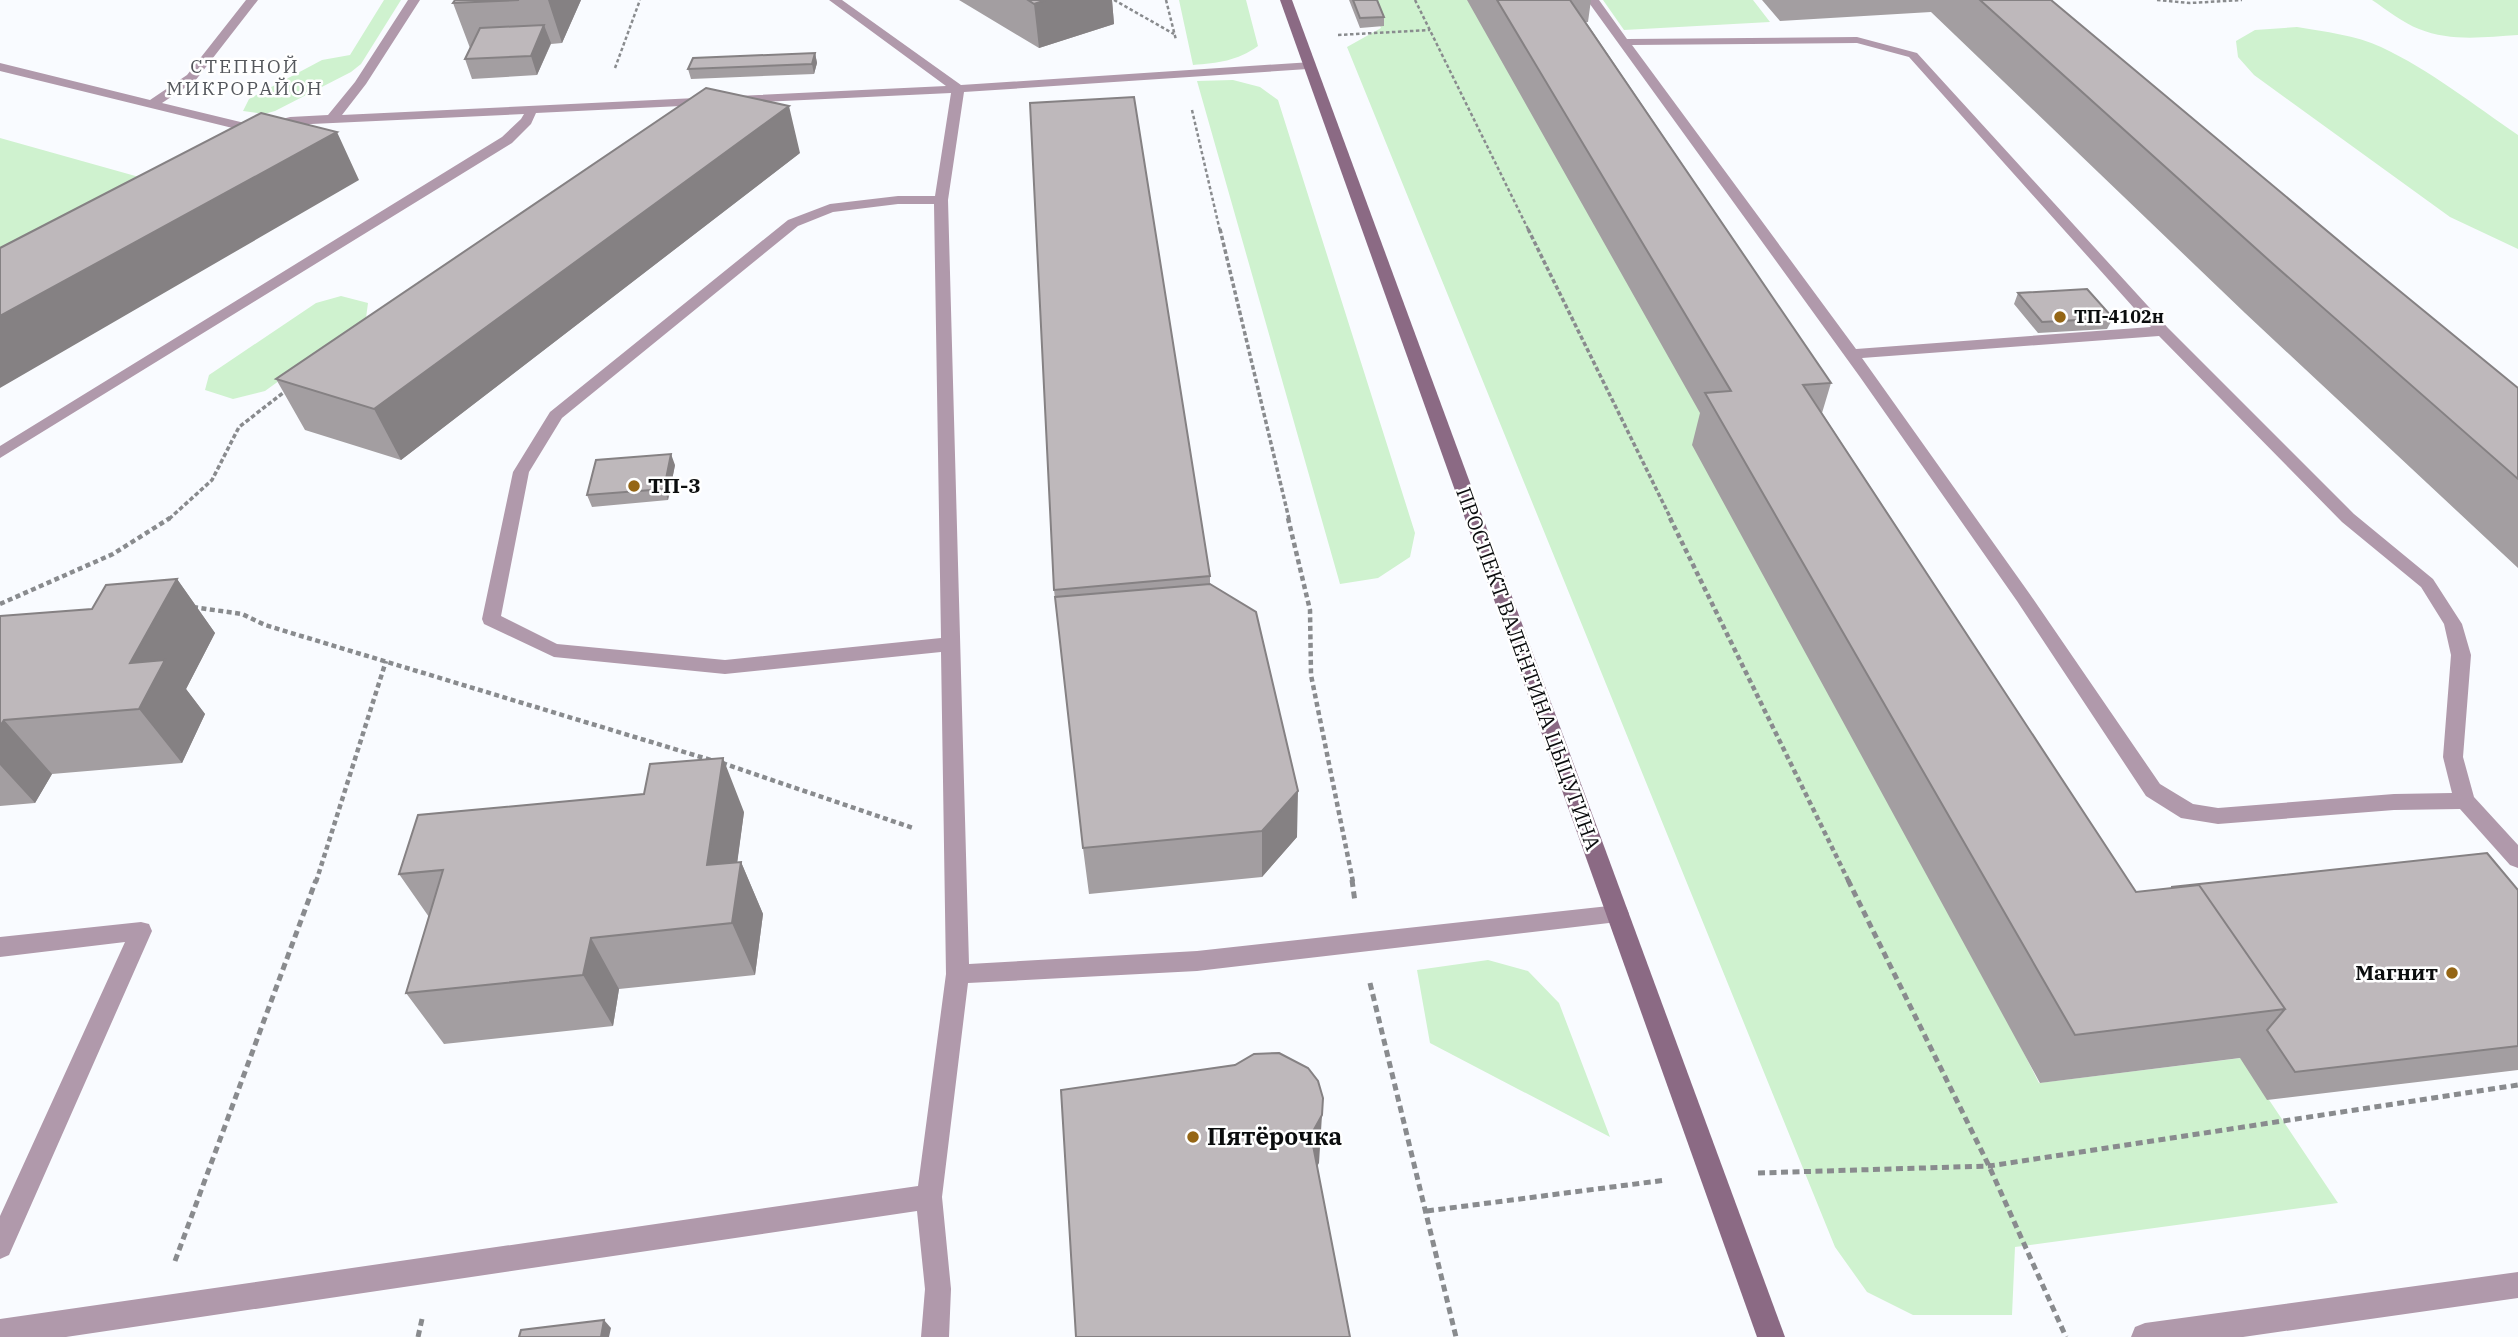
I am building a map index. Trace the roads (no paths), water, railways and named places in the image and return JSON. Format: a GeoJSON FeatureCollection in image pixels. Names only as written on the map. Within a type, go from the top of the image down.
{"type":"FeatureCollection","features":[{"type":"Feature","properties":{"kind":"main road","name":"ПРОСПЕКТ ВАЛЕНТИНА ЦЫЦУГИНА"},"geometry":{"type":"LineString","coordinates":[[1286,0],[1771,1337]]}},
{"type":"Feature","properties":{"kind":"lane"},"geometry":{"type":"LineString","coordinates":[[153,104],[191,78],[252,0]]}},
{"type":"Feature","properties":{"kind":"lane"},"geometry":{"type":"LineString","coordinates":[[332,119],[360,84],[414,0]]}},
{"type":"Feature","properties":{"kind":"lane"},"geometry":{"type":"LineString","coordinates":[[835,0],[958,89]]}},
{"type":"Feature","properties":{"kind":"lane"},"geometry":{"type":"LineString","coordinates":[[1593,0],[1852,354],[2023,597],[2153,790],[2188,813],[2218,816],[2394,802],[2465,801]]}},
{"type":"Feature","properties":{"kind":"lane"},"geometry":{"type":"LineString","coordinates":[[1624,42],[1857,40],[1913,55],[2163,331],[2348,518],[2427,583],[2453,624],[2461,655],[2453,757],[2465,801],[2518,859]]}},
{"type":"Feature","properties":{"kind":"lane"},"geometry":{"type":"LineString","coordinates":[[233,143],[257,130],[290,121],[958,89],[1308,65]]}},
{"type":"Feature","properties":{"kind":"lane"},"geometry":{"type":"LineString","coordinates":[[0,67],[257,130]]}},
{"type":"Feature","properties":{"kind":"lane"},"geometry":{"type":"LineString","coordinates":[[935,1337],[938,1289],[929,1197],[958,974],[941,200],[958,89]]}},
{"type":"Feature","properties":{"kind":"lane"},"geometry":{"type":"LineString","coordinates":[[0,453],[507,140],[527,121],[531,111]]}},
{"type":"Feature","properties":{"kind":"lane"},"geometry":{"type":"LineString","coordinates":[[941,200],[898,200],[830,208],[793,223],[556,415],[521,472],[491,619],[554,650],[725,667],[950,644]]}},
{"type":"Feature","properties":{"kind":"lane"},"geometry":{"type":"LineString","coordinates":[[1852,354],[2163,331]]}},
{"type":"Feature","properties":{"kind":"lane"},"geometry":{"type":"LineString","coordinates":[[958,974],[1197,961],[1618,914]]}},
{"type":"Feature","properties":{"kind":"lane"},"geometry":{"type":"LineString","coordinates":[[0,947],[141,931],[0,1246]]}},
{"type":"Feature","properties":{"kind":"lane"},"geometry":{"type":"LineString","coordinates":[[0,1333],[929,1197]]}},
{"type":"Feature","properties":{"kind":"lane"},"geometry":{"type":"LineString","coordinates":[[2157,1336],[2518,1285]]}},
{"type":"Feature","properties":{"kind":"place","name":"ТП-4102н"},"geometry":{"type":"Point","coordinates":[2060,317]}},
{"type":"Feature","properties":{"kind":"place","name":"ТП-3"},"geometry":{"type":"Point","coordinates":[634,486]}},
{"type":"Feature","properties":{"kind":"place","name":"Магнит"},"geometry":{"type":"Point","coordinates":[2452,973]}},
{"type":"Feature","properties":{"kind":"place","name":"Пятёрочка"},"geometry":{"type":"Point","coordinates":[1193,1137]}},
{"type":"Feature","properties":{"kind":"district","name":"СТЕПНОЙ МИКРОРАЙОН"},"geometry":{"type":"Point","coordinates":[245,77]}}]}
